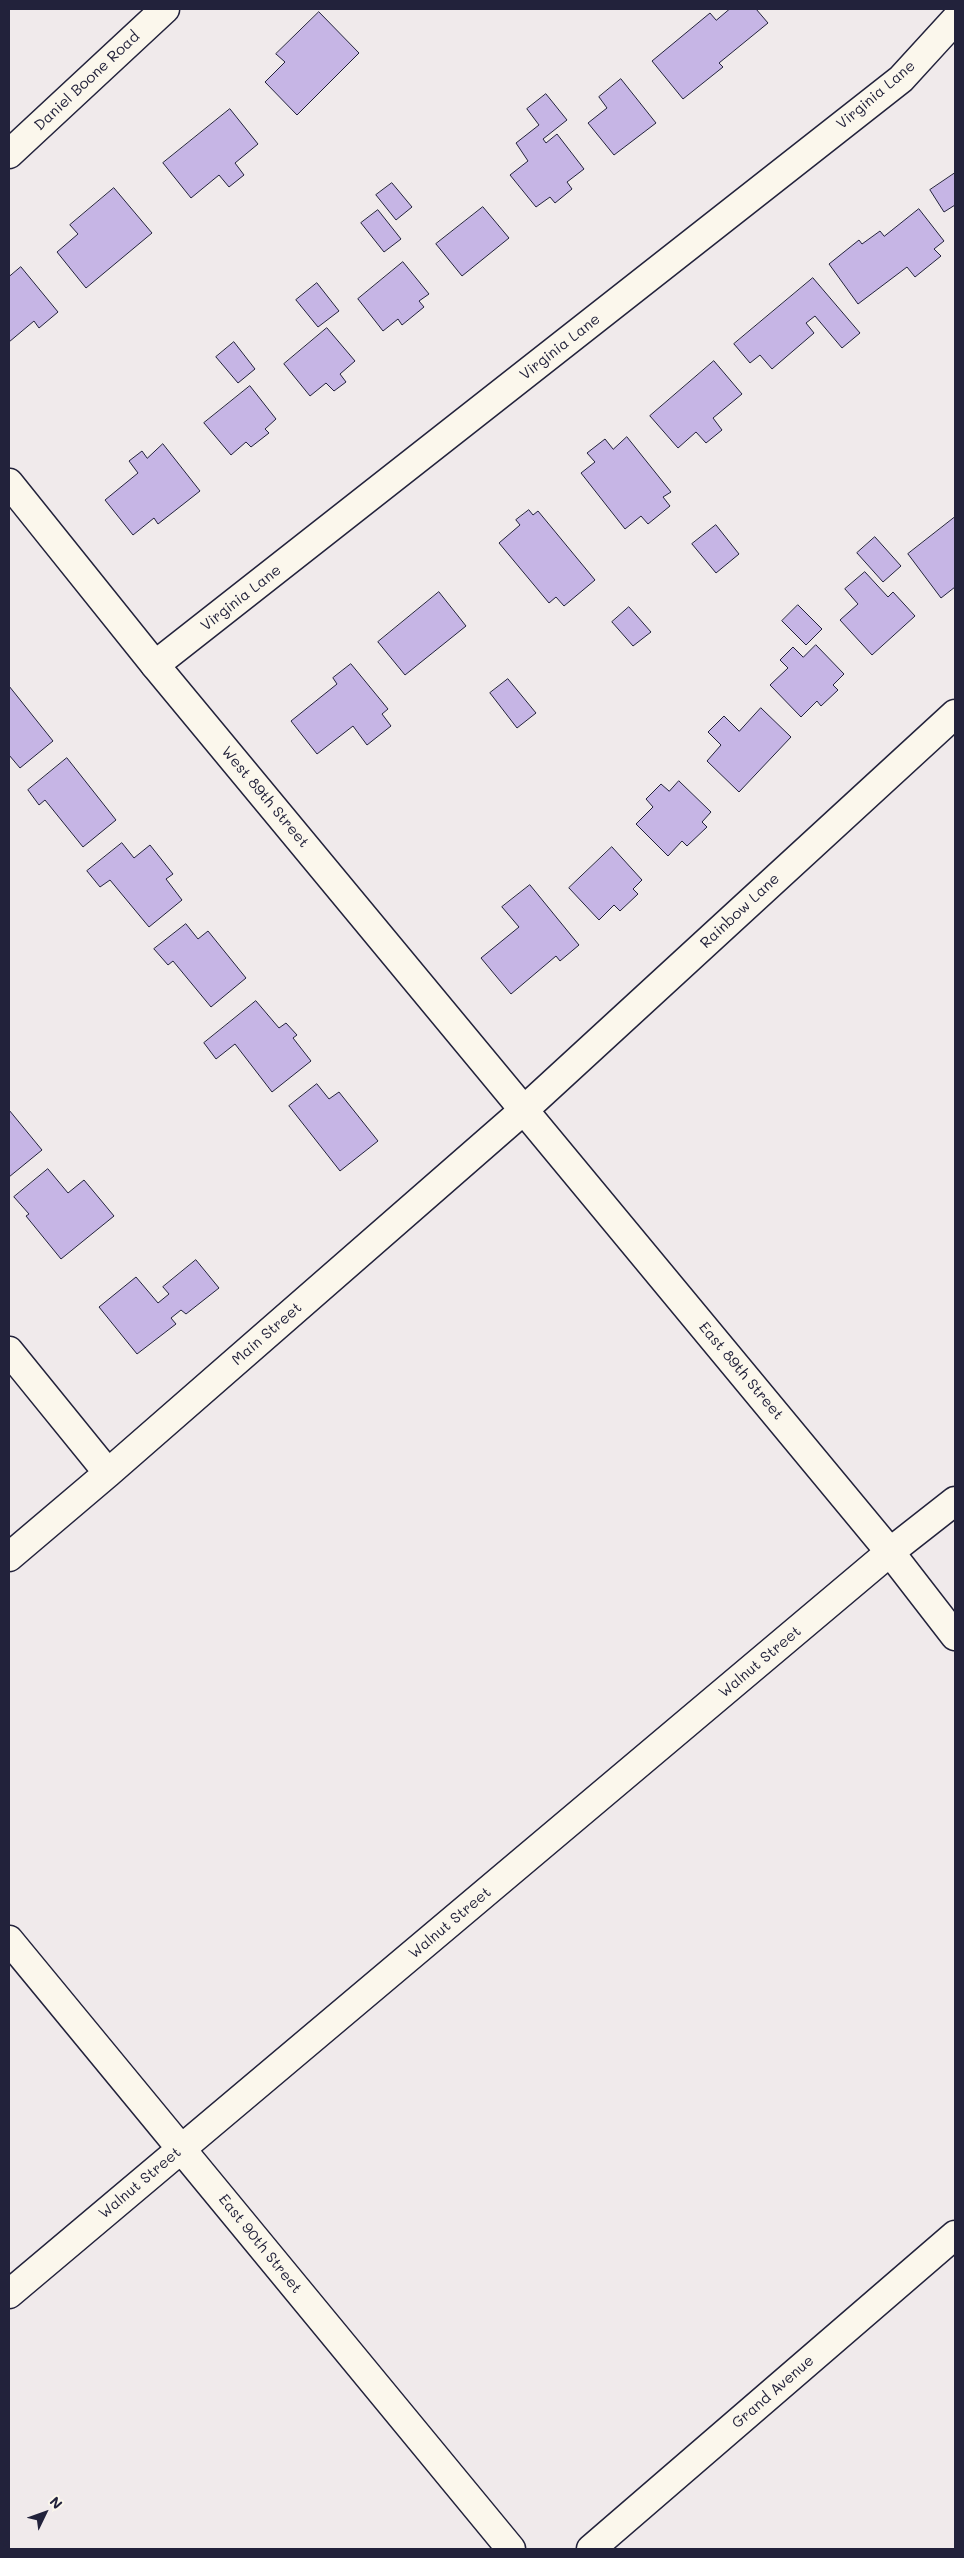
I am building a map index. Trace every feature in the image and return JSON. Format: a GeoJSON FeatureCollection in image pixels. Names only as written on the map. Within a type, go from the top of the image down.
{"type":"FeatureCollection","features":[{"type":"Feature","properties":{"kind":"street","name":"Daniel Boone Road"},"geometry":{"type":"LineString","coordinates":[[9,154],[166,9]]}},
{"type":"Feature","properties":{"kind":"street","name":"Virginia Lane"},"geometry":{"type":"LineString","coordinates":[[156,666],[901,78],[955,20]]}},
{"type":"Feature","properties":{"kind":"street","name":"West 89th Street"},"geometry":{"type":"LineString","coordinates":[[9,483],[156,666],[524,1109]]}},
{"type":"Feature","properties":{"kind":"street","name":"Rainbow Lane"},"geometry":{"type":"LineString","coordinates":[[524,1109],[955,714]]}},
{"type":"Feature","properties":{"kind":"street","name":"Main Street"},"geometry":{"type":"LineString","coordinates":[[9,1557],[108,1473],[524,1109]]}},
{"type":"Feature","properties":{"kind":"street","name":"East 89th Street"},"geometry":{"type":"LineString","coordinates":[[524,1109],[890,1552],[955,1636]]}},
{"type":"Feature","properties":{"kind":"street"},"geometry":{"type":"LineString","coordinates":[[9,1351],[108,1473]]}},
{"type":"Feature","properties":{"kind":"street","name":"Walnut Street"},"geometry":{"type":"LineString","coordinates":[[9,2294],[890,1552],[955,1501]]}},
{"type":"Feature","properties":{"kind":"street","name":"East 90th Street"},"geometry":{"type":"LineString","coordinates":[[9,1940],[511,2549]]}},
{"type":"Feature","properties":{"kind":"street","name":"Grand Avenue"},"geometry":{"type":"LineString","coordinates":[[591,2549],[955,2235]]}},
{"type":"Feature","properties":{"kind":"building"},"geometry":{"type":"Polygon","coordinates":[[[730,9],[756,9],[768,23],[719,63],[723,67],[683,99],[652,61],[710,13],[716,20],[730,9]]]}},
{"type":"Feature","properties":{"kind":"building"},"geometry":{"type":"Polygon","coordinates":[[[319,12],[359,53],[297,115],[265,82],[285,62],[276,54],[319,12]]]}},
{"type":"Feature","properties":{"kind":"building"},"geometry":{"type":"Polygon","coordinates":[[[621,79],[656,123],[614,155],[588,123],[607,108],[599,97],[621,79]]]}},
{"type":"Feature","properties":{"kind":"building"},"geometry":{"type":"Polygon","coordinates":[[[546,94],[567,120],[543,139],[546,143],[557,134],[584,169],[567,182],[572,189],[555,203],[550,197],[536,207],[510,175],[528,161],[516,143],[539,125],[527,109],[546,94]]]}},
{"type":"Feature","properties":{"kind":"building"},"geometry":{"type":"Polygon","coordinates":[[[230,109],[258,144],[235,163],[244,175],[229,187],[219,175],[191,198],[163,163],[230,109]]]}},
{"type":"Feature","properties":{"kind":"building"},"geometry":{"type":"Polygon","coordinates":[[[955,173],[955,205],[944,212],[930,190],[955,173]]]}},
{"type":"Feature","properties":{"kind":"building"},"geometry":{"type":"Polygon","coordinates":[[[392,183],[412,207],[396,220],[376,195],[392,183]]]}},
{"type":"Feature","properties":{"kind":"building"},"geometry":{"type":"Polygon","coordinates":[[[114,188],[152,233],[86,288],[57,252],[78,234],[70,225],[114,188]]]}},
{"type":"Feature","properties":{"kind":"building"},"geometry":{"type":"Polygon","coordinates":[[[483,207],[509,238],[462,276],[436,244],[483,207]]]}},
{"type":"Feature","properties":{"kind":"building"},"geometry":{"type":"Polygon","coordinates":[[[919,209],[944,241],[934,249],[941,256],[915,277],[907,267],[858,304],[829,264],[859,240],[862,244],[880,231],[884,236],[919,209]]]}},
{"type":"Feature","properties":{"kind":"building"},"geometry":{"type":"Polygon","coordinates":[[[378,210],[401,239],[384,252],[361,223],[378,210]]]}},
{"type":"Feature","properties":{"kind":"building"},"geometry":{"type":"Polygon","coordinates":[[[403,262],[429,294],[419,301],[424,307],[402,325],[398,319],[383,331],[358,299],[403,262]]]}},
{"type":"Feature","properties":{"kind":"building"},"geometry":{"type":"Polygon","coordinates":[[[21,267],[58,312],[39,328],[34,321],[9,342],[9,277],[21,267]]]}},
{"type":"Feature","properties":{"kind":"building"},"geometry":{"type":"Polygon","coordinates":[[[813,278],[860,333],[842,348],[815,316],[806,323],[814,333],[772,369],[760,355],[750,363],[734,344],[813,278]]]}},
{"type":"Feature","properties":{"kind":"building"},"geometry":{"type":"Polygon","coordinates":[[[317,283],[339,311],[318,327],[296,300],[317,283]]]}},
{"type":"Feature","properties":{"kind":"building"},"geometry":{"type":"Polygon","coordinates":[[[327,328],[355,361],[340,374],[346,382],[334,391],[326,383],[310,396],[284,364],[327,328]]]}},
{"type":"Feature","properties":{"kind":"building"},"geometry":{"type":"Polygon","coordinates":[[[234,342],[255,369],[238,383],[216,357],[234,342]]]}},
{"type":"Feature","properties":{"kind":"building"},"geometry":{"type":"Polygon","coordinates":[[[714,361],[742,394],[713,418],[722,430],[706,443],[696,432],[678,448],[650,416],[714,361]]]}},
{"type":"Feature","properties":{"kind":"building"},"geometry":{"type":"Polygon","coordinates":[[[250,386],[276,419],[265,429],[269,433],[251,447],[246,442],[231,455],[204,423],[250,386]]]}},
{"type":"Feature","properties":{"kind":"building"},"geometry":{"type":"Polygon","coordinates":[[[627,437],[671,492],[663,497],[670,506],[648,524],[641,516],[625,529],[581,473],[595,462],[587,453],[605,439],[613,449],[627,437]]]}},
{"type":"Feature","properties":{"kind":"building"},"geometry":{"type":"Polygon","coordinates":[[[163,444],[200,491],[158,524],[154,518],[133,535],[105,500],[138,473],[129,461],[142,451],[147,458],[163,444]]]}},
{"type":"Feature","properties":{"kind":"building"},"geometry":{"type":"Polygon","coordinates":[[[529,510],[533,515],[538,511],[595,580],[564,606],[556,597],[549,603],[499,543],[520,525],[516,520],[529,510]]]}},
{"type":"Feature","properties":{"kind":"building"},"geometry":{"type":"Polygon","coordinates":[[[955,517],[955,587],[941,598],[908,554],[955,517]]]}},
{"type":"Feature","properties":{"kind":"building"},"geometry":{"type":"Polygon","coordinates":[[[716,525],[739,554],[716,573],[692,544],[716,525]]]}},
{"type":"Feature","properties":{"kind":"building"},"geometry":{"type":"Polygon","coordinates":[[[875,537],[901,566],[883,582],[857,553],[875,537]]]}},
{"type":"Feature","properties":{"kind":"building"},"geometry":{"type":"Polygon","coordinates":[[[865,572],[888,597],[893,592],[915,616],[872,655],[840,620],[858,604],[845,589],[865,572]]]}},
{"type":"Feature","properties":{"kind":"building"},"geometry":{"type":"Polygon","coordinates":[[[439,592],[466,626],[405,675],[378,642],[439,592]]]}},
{"type":"Feature","properties":{"kind":"building"},"geometry":{"type":"Polygon","coordinates":[[[798,605],[822,629],[806,645],[782,621],[798,605]]]}},
{"type":"Feature","properties":{"kind":"building"},"geometry":{"type":"Polygon","coordinates":[[[629,607],[651,632],[633,646],[612,622],[629,607]]]}},
{"type":"Feature","properties":{"kind":"building"},"geometry":{"type":"Polygon","coordinates":[[[816,645],[844,674],[833,685],[838,690],[821,706],[817,701],[801,717],[770,685],[788,668],[780,660],[793,647],[803,657],[816,645]]]}},
{"type":"Feature","properties":{"kind":"building"},"geometry":{"type":"Polygon","coordinates":[[[351,664],[388,709],[382,714],[391,726],[367,745],[353,726],[317,754],[291,721],[337,684],[333,678],[351,664]]]}},
{"type":"Feature","properties":{"kind":"building"},"geometry":{"type":"Polygon","coordinates":[[[508,679],[536,713],[517,728],[490,693],[508,679]]]}},
{"type":"Feature","properties":{"kind":"building"},"geometry":{"type":"Polygon","coordinates":[[[9,686],[53,741],[20,768],[9,755],[9,686]]]}},
{"type":"Feature","properties":{"kind":"building"},"geometry":{"type":"Polygon","coordinates":[[[761,708],[791,737],[739,792],[707,761],[721,745],[708,732],[724,716],[739,731],[761,708]]]}},
{"type":"Feature","properties":{"kind":"building"},"geometry":{"type":"Polygon","coordinates":[[[67,758],[116,820],[83,847],[45,800],[39,805],[28,790],[67,758]]]}},
{"type":"Feature","properties":{"kind":"building"},"geometry":{"type":"Polygon","coordinates":[[[679,781],[711,812],[702,822],[707,827],[687,846],[682,841],[668,856],[636,824],[653,807],[646,799],[661,784],[669,791],[679,781]]]}},
{"type":"Feature","properties":{"kind":"building"},"geometry":{"type":"Polygon","coordinates":[[[122,843],[134,858],[150,845],[173,874],[166,879],[182,900],[149,927],[110,880],[100,887],[87,871],[122,843]]]}},
{"type":"Feature","properties":{"kind":"building"},"geometry":{"type":"Polygon","coordinates":[[[612,847],[642,880],[633,889],[638,894],[620,911],[614,905],[599,920],[569,888],[612,847]]]}},
{"type":"Feature","properties":{"kind":"building"},"geometry":{"type":"Polygon","coordinates":[[[530,885],[579,945],[560,961],[556,956],[511,994],[481,958],[519,927],[502,907],[530,885]]]}},
{"type":"Feature","properties":{"kind":"building"},"geometry":{"type":"Polygon","coordinates":[[[186,924],[198,939],[208,931],[246,978],[211,1007],[173,961],[168,965],[154,949],[186,924]]]}},
{"type":"Feature","properties":{"kind":"building"},"geometry":{"type":"Polygon","coordinates":[[[256,1001],[279,1028],[286,1023],[297,1035],[293,1038],[311,1061],[272,1092],[235,1044],[216,1059],[204,1043],[256,1001]]]}},
{"type":"Feature","properties":{"kind":"building"},"geometry":{"type":"Polygon","coordinates":[[[317,1084],[329,1099],[339,1092],[378,1141],[340,1171],[289,1106],[317,1084]]]}},
{"type":"Feature","properties":{"kind":"building"},"geometry":{"type":"Polygon","coordinates":[[[9,1110],[42,1150],[9,1177],[9,1110]]]}},
{"type":"Feature","properties":{"kind":"building"},"geometry":{"type":"Polygon","coordinates":[[[48,1169],[68,1193],[84,1180],[114,1216],[61,1259],[26,1216],[29,1214],[14,1197],[48,1169]]]}},
{"type":"Feature","properties":{"kind":"building"},"geometry":{"type":"Polygon","coordinates":[[[196,1260],[219,1288],[186,1314],[181,1310],[171,1318],[176,1324],[137,1354],[99,1307],[136,1277],[158,1303],[169,1294],[163,1287],[196,1260]]]}}]}
